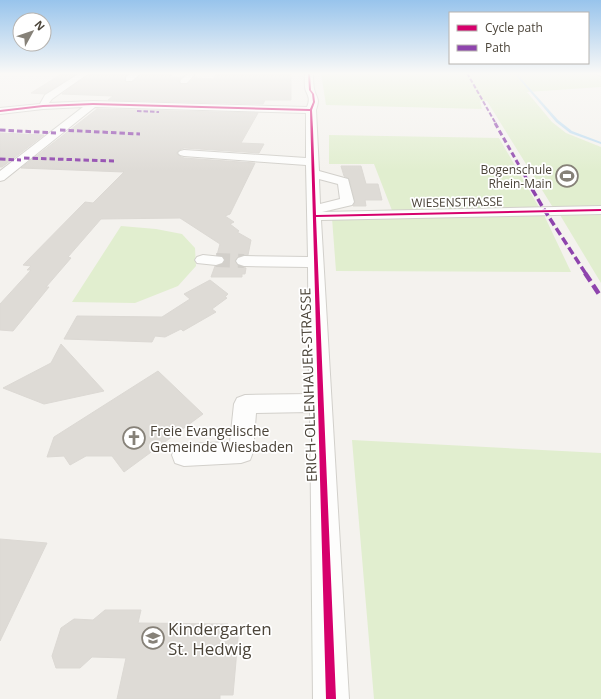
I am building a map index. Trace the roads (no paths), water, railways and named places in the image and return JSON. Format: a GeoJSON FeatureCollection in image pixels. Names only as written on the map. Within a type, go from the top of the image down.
{"type":"FeatureCollection","features":[{"type":"Feature","properties":{"kind":"street"},"geometry":{"type":"LineString","coordinates":[[0,111],[52,106]]}},
{"type":"Feature","properties":{"kind":"street"},"geometry":{"type":"LineString","coordinates":[[0,177],[91,106]]}},
{"type":"Feature","properties":{"kind":"street","name":"ERICH-OLLENHAUER-STRASSE"},"geometry":{"type":"LineString","coordinates":[[311,106],[331,699]]}},
{"type":"Feature","properties":{"kind":"street"},"geometry":{"type":"LineString","coordinates":[[184,153],[313,168],[344,182],[347,202],[314,212]]}},
{"type":"Feature","properties":{"kind":"street","name":"WIESENSTRASSE"},"geometry":{"type":"LineString","coordinates":[[314,212],[601,210]]}},
{"type":"Feature","properties":{"kind":"street"},"geometry":{"type":"LineString","coordinates":[[244,261],[316,262]]}},
{"type":"Feature","properties":{"kind":"street"},"geometry":{"type":"LineString","coordinates":[[184,456],[241,452],[245,404],[321,403]]}},
{"type":"Feature","properties":{"kind":"waterway"},"geometry":{"type":"LineString","coordinates":[[544,106],[557,121],[571,132],[601,143]]}},
{"type":"Feature","properties":{"kind":"tunnel"},"geometry":{"type":"LineString","coordinates":[[216,260],[244,261]]}},
{"type":"Feature","properties":{"kind":"place","name":"Bogenschule Rhein-Main"},"geometry":{"type":"Point","coordinates":[567,176]}},
{"type":"Feature","properties":{"kind":"place","name":"Freie Evangelische Gemeinde Wiesbaden"},"geometry":{"type":"Point","coordinates":[134,438]}},
{"type":"Feature","properties":{"kind":"place","name":"Kindergarten St. Hedwig"},"geometry":{"type":"Point","coordinates":[153,638]}}]}
